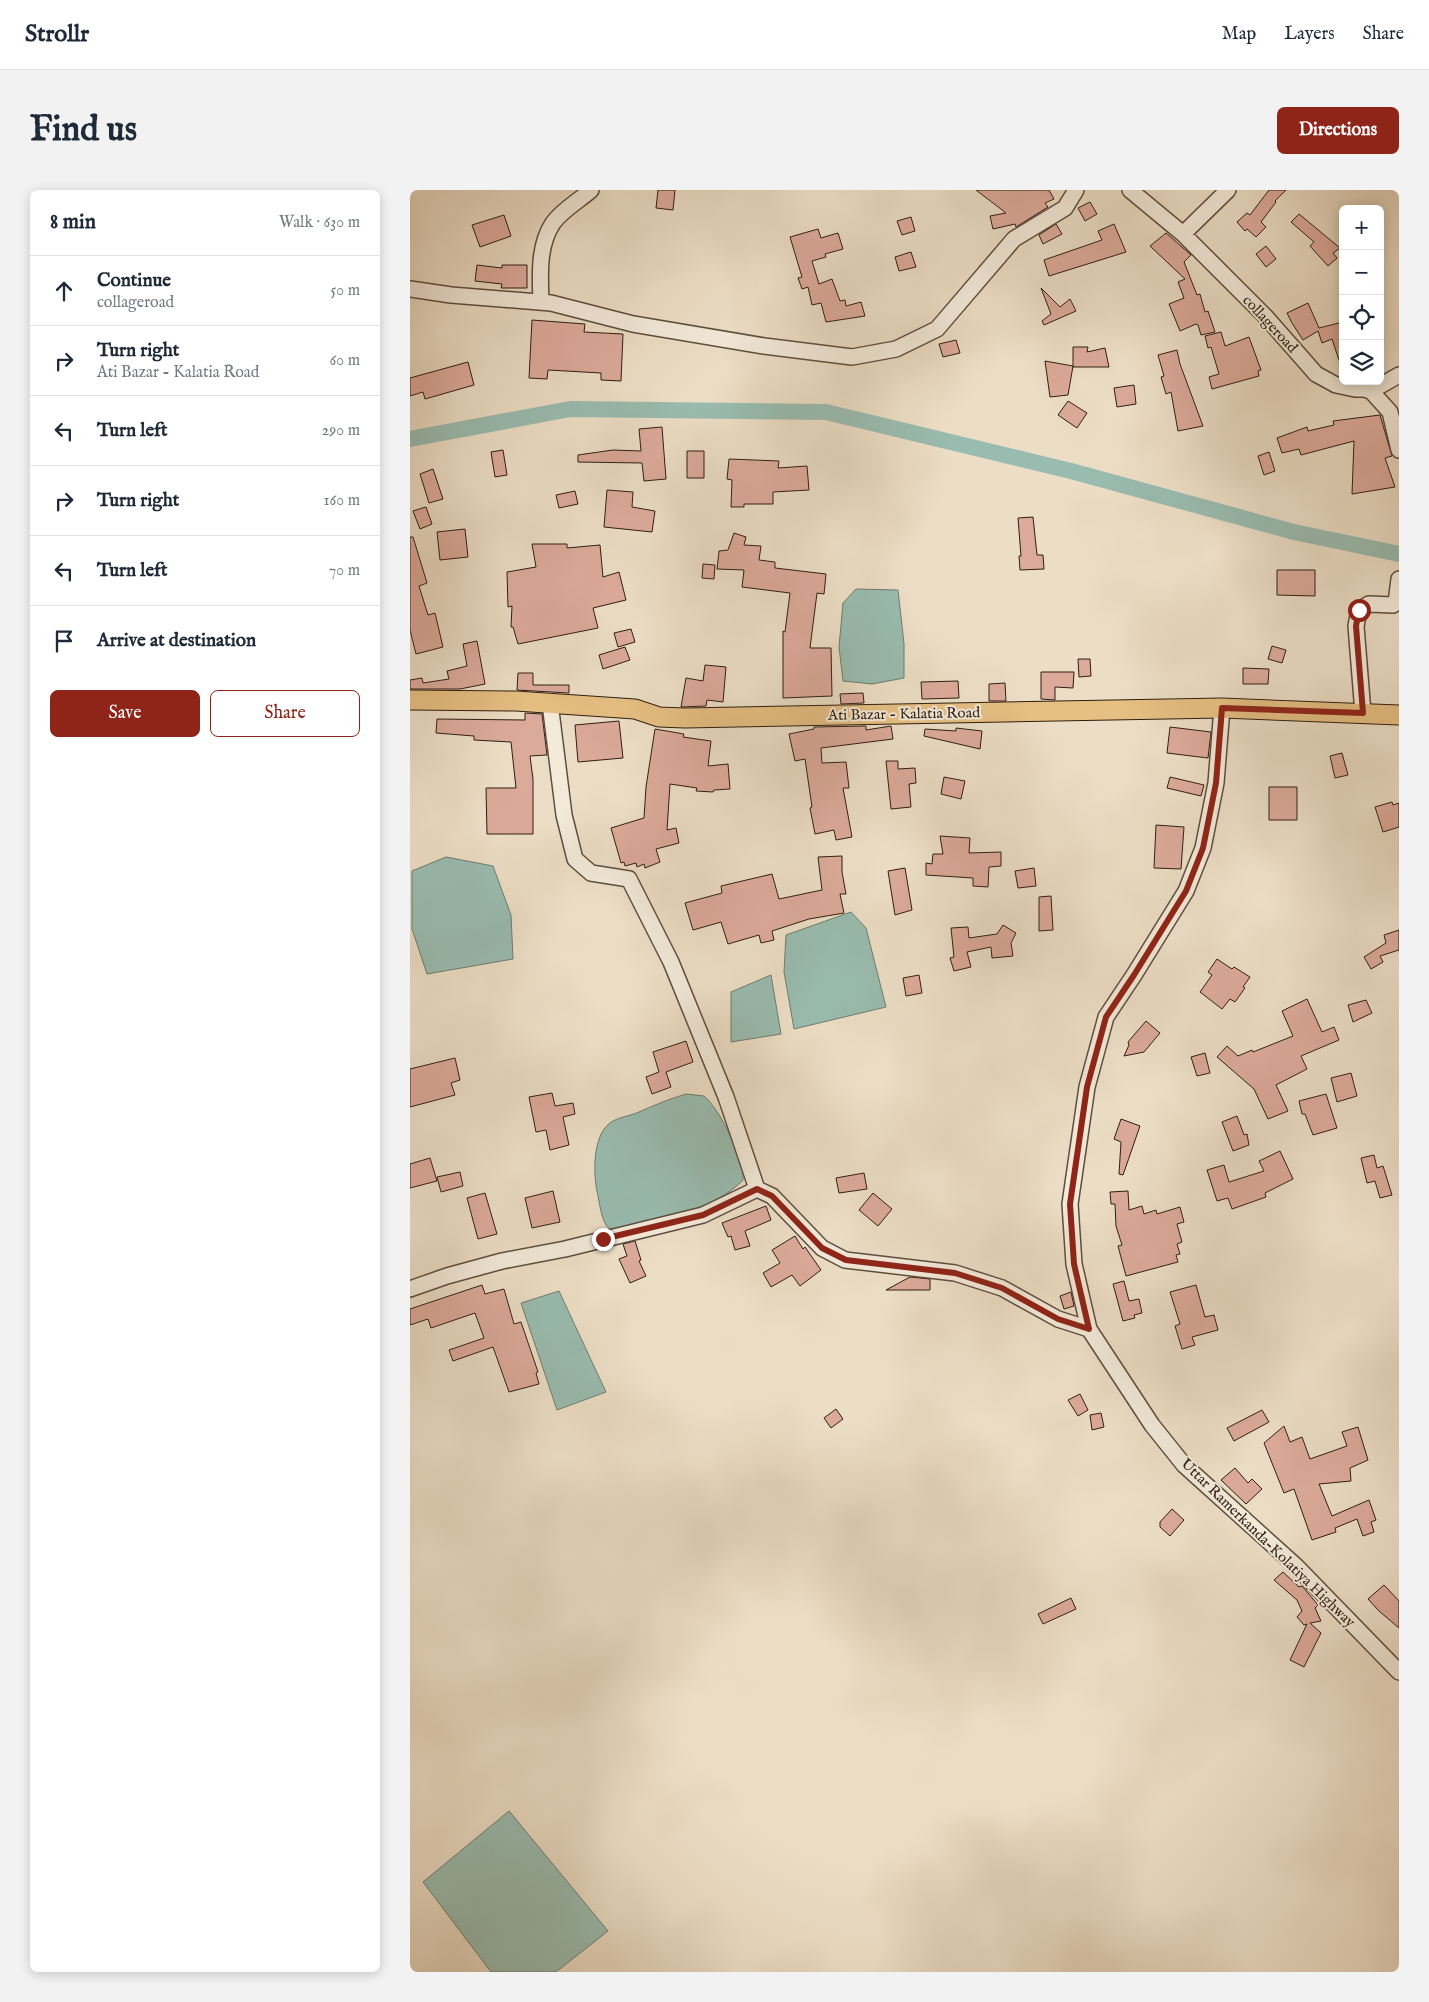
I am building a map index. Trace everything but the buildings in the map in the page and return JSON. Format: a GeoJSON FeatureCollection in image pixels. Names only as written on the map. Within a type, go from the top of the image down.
{"type":"FeatureCollection","features":[{"type":"Feature","properties":{"kind":"main road","name":"Ati Bazar - Kalatia Road"},"geometry":{"type":"LineString","coordinates":[[410,700],[550,703],[635,709],[659,717],[685,718],[1222,708],[1399,715]]}},
{"type":"Feature","properties":{"kind":"street"},"geometry":{"type":"LineString","coordinates":[[541,302],[540,273],[544,239],[554,222],[591,190]]}},
{"type":"Feature","properties":{"kind":"street"},"geometry":{"type":"LineString","coordinates":[[410,289],[451,295],[551,303],[633,324],[764,346],[852,357],[896,349],[937,329],[1014,239],[1065,208],[1076,190]]}},
{"type":"Feature","properties":{"kind":"street","name":"collageroad"},"geometry":{"type":"LineString","coordinates":[[1130,190],[1182,234],[1265,316],[1316,374],[1336,385],[1371,391]]}},
{"type":"Feature","properties":{"kind":"street"},"geometry":{"type":"LineString","coordinates":[[1182,234],[1228,190]]}},
{"type":"Feature","properties":{"kind":"street"},"geometry":{"type":"LineString","coordinates":[[1399,375],[1371,391],[1390,412],[1399,450]]}},
{"type":"Feature","properties":{"kind":"street"},"geometry":{"type":"LineString","coordinates":[[1363,713],[1356,626],[1357,616],[1359,610],[1369,604],[1393,605],[1396,603],[1399,578]]}},
{"type":"Feature","properties":{"kind":"street"},"geometry":{"type":"LineString","coordinates":[[550,703],[564,815],[575,859],[591,873],[629,879],[671,962],[726,1097],[757,1189],[772,1196],[822,1248],[846,1260],[955,1273],[1002,1288],[1058,1319],[1089,1329]]}},
{"type":"Feature","properties":{"kind":"street","name":"Uttar Ramerkanda-Kolatiya Highway"},"geometry":{"type":"LineString","coordinates":[[1222,708],[1216,783],[1203,848],[1186,891],[1106,1017],[1087,1087],[1070,1204],[1074,1264],[1089,1329],[1152,1425],[1184,1465],[1296,1566],[1399,1672]]}},
{"type":"Feature","properties":{"kind":"street"},"geometry":{"type":"LineString","coordinates":[[410,1289],[446,1276],[703,1215],[757,1189]]}},
{"type":"Feature","properties":{"kind":"water"},"geometry":{"type":"Polygon","coordinates":[[[856,589],[898,590],[904,644],[904,678],[872,684],[843,681],[839,647],[843,603],[856,589]]]}},
{"type":"Feature","properties":{"kind":"water"},"geometry":{"type":"Polygon","coordinates":[[[446,857],[493,866],[511,915],[513,959],[427,974],[412,929],[412,871],[446,857]]]}},
{"type":"Feature","properties":{"kind":"water"},"geometry":{"type":"Polygon","coordinates":[[[851,912],[866,928],[886,1007],[794,1029],[784,972],[786,935],[851,912]]]}},
{"type":"Feature","properties":{"kind":"water"},"geometry":{"type":"Polygon","coordinates":[[[771,975],[781,1034],[731,1042],[731,992],[771,975]]]}},
{"type":"Feature","properties":{"kind":"water"},"geometry":{"type":"Polygon","coordinates":[[[686,1094],[704,1096],[717,1112],[730,1135],[740,1160],[743,1180],[730,1191],[699,1208],[663,1219],[611,1230],[605,1224],[602,1215],[595,1178],[595,1157],[604,1129],[617,1119],[686,1094]]]}},
{"type":"Feature","properties":{"kind":"water"},"geometry":{"type":"Polygon","coordinates":[[[559,1291],[606,1392],[557,1410],[521,1303],[559,1291]]]}},
{"type":"Feature","properties":{"kind":"water"},"geometry":{"type":"Polygon","coordinates":[[[509,1811],[608,1931],[556,1972],[491,1972],[423,1882],[509,1811]]]}},
{"type":"Feature","properties":{"kind":"waterway"},"geometry":{"type":"LineString","coordinates":[[410,439],[570,409],[826,412],[1071,471],[1294,532],[1399,554]]}},
{"type":"Feature","properties":{"kind":"route"},"geometry":{"type":"LineString","coordinates":[[603,1239],[703,1215],[757,1189],[772,1196],[822,1248],[846,1260],[955,1273],[1002,1288],[1058,1319],[1089,1329],[1074,1264],[1070,1204],[1087,1087],[1106,1017],[1186,891],[1203,848],[1216,783],[1222,708],[1363,713],[1356,626],[1359,610]]}}]}
